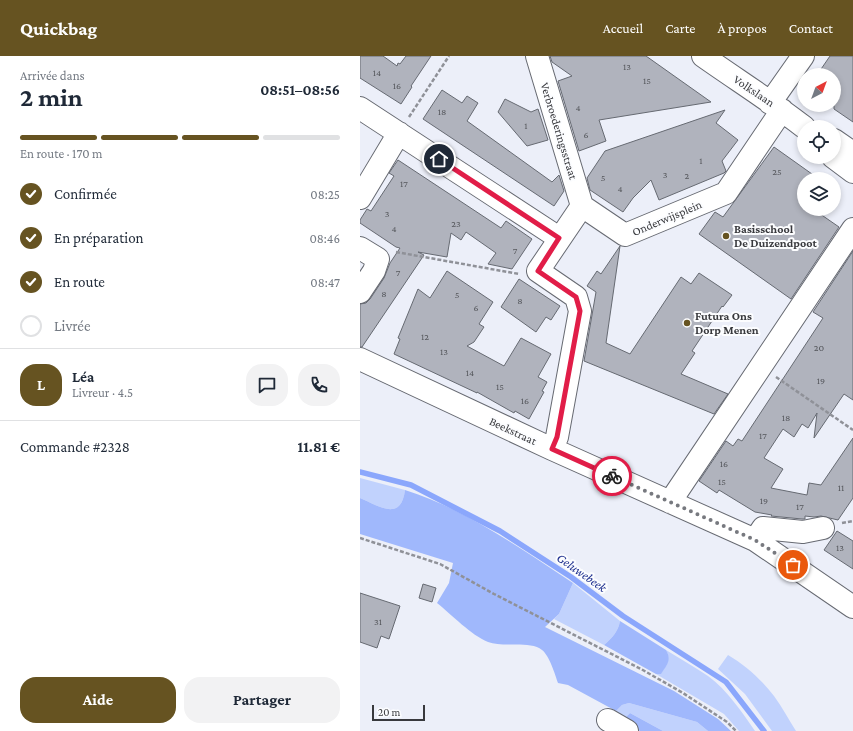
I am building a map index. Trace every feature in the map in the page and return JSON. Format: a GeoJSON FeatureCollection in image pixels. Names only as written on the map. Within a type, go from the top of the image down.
{"type":"FeatureCollection","features":[{"type":"Feature","properties":{"kind":"street","name":"Verbroederingsstraat"},"geometry":{"type":"LineString","coordinates":[[537,56],[582,206]]}},
{"type":"Feature","properties":{"kind":"street","name":"Volkslaan"},"geometry":{"type":"LineString","coordinates":[[703,56],[797,123]]}},
{"type":"Feature","properties":{"kind":"street"},"geometry":{"type":"LineString","coordinates":[[776,107],[803,56]]}},
{"type":"Feature","properties":{"kind":"street","name":"Onderwijsplein"},"geometry":{"type":"LineString","coordinates":[[582,206],[626,235],[726,193],[776,107]]}},
{"type":"Feature","properties":{"kind":"street"},"geometry":{"type":"LineString","coordinates":[[360,108],[559,238]]}},
{"type":"Feature","properties":{"kind":"street"},"geometry":{"type":"LineString","coordinates":[[360,198],[399,133]]}},
{"type":"Feature","properties":{"kind":"street"},"geometry":{"type":"LineString","coordinates":[[841,145],[853,154]]}},
{"type":"Feature","properties":{"kind":"street"},"geometry":{"type":"LineString","coordinates":[[841,163],[853,172]]}},
{"type":"Feature","properties":{"kind":"street"},"geometry":{"type":"LineString","coordinates":[[552,449],[557,437],[580,311],[576,297],[538,271],[582,206]]}},
{"type":"Feature","properties":{"kind":"street"},"geometry":{"type":"LineString","coordinates":[[670,502],[853,229]]}},
{"type":"Feature","properties":{"kind":"street"},"geometry":{"type":"LineString","coordinates":[[360,292],[374,271],[369,254]]}},
{"type":"Feature","properties":{"kind":"street","name":"Beekstraat"},"geometry":{"type":"LineString","coordinates":[[360,359],[552,449],[755,540],[853,607]]}},
{"type":"Feature","properties":{"kind":"street"},"geometry":{"type":"LineString","coordinates":[[755,540],[764,528],[803,532],[823,528]]}},
{"type":"Feature","properties":{"kind":"street"},"geometry":{"type":"LineString","coordinates":[[608,720],[627,731]]}},
{"type":"Feature","properties":{"kind":"path"},"geometry":{"type":"LineString","coordinates":[[399,133],[449,56]]}},
{"type":"Feature","properties":{"kind":"path"},"geometry":{"type":"LineString","coordinates":[[369,254],[398,252],[523,275],[538,271]]}},
{"type":"Feature","properties":{"kind":"path"},"geometry":{"type":"LineString","coordinates":[[760,367],[853,430]]}},
{"type":"Feature","properties":{"kind":"path"},"geometry":{"type":"LineString","coordinates":[[360,538],[440,564],[683,693],[727,722],[736,731]]}},
{"type":"Feature","properties":{"kind":"shaded area"},"geometry":{"type":"Polygon","coordinates":[[[360,478],[405,490],[403,500],[399,506],[394,509],[388,509],[360,498],[360,478]]]}},
{"type":"Feature","properties":{"kind":"shaded area"},"geometry":{"type":"Polygon","coordinates":[[[405,490],[449,507],[492,530],[573,583],[559,614],[545,627],[674,691],[718,719],[731,731],[708,731],[697,722],[629,703],[622,705],[616,711],[568,685],[558,683],[552,665],[545,652],[537,647],[531,645],[494,644],[482,639],[468,630],[437,603],[449,583],[453,563],[360,534],[360,498],[388,509],[394,509],[399,506],[403,500],[405,490]]]}},
{"type":"Feature","properties":{"kind":"shaded area"},"geometry":{"type":"Polygon","coordinates":[[[573,583],[620,621],[618,628],[610,640],[604,645],[554,619],[559,614],[573,583]]]}},
{"type":"Feature","properties":{"kind":"shaded area"},"geometry":{"type":"Polygon","coordinates":[[[620,621],[666,650],[669,660],[661,674],[656,674],[604,645],[610,640],[618,628],[620,621]]]}},
{"type":"Feature","properties":{"kind":"shaded area"},"geometry":{"type":"Polygon","coordinates":[[[666,650],[708,676],[722,688],[755,731],[739,731],[724,714],[656,674],[661,673],[668,662],[666,650]]]}},
{"type":"Feature","properties":{"kind":"shaded area"},"geometry":{"type":"Polygon","coordinates":[[[728,655],[747,668],[764,684],[777,700],[796,731],[772,731],[745,694],[718,669],[728,655]]]}},
{"type":"Feature","properties":{"kind":"shaded area"},"geometry":{"type":"Polygon","coordinates":[[[629,703],[697,722],[708,731],[663,731],[630,713],[622,721],[612,715],[622,705],[629,703]]]}},
{"type":"Feature","properties":{"kind":"shaded area"},"geometry":{"type":"Polygon","coordinates":[[[630,713],[663,731],[640,731],[622,721],[630,713]]]}},
{"type":"Feature","properties":{"kind":"building"},"geometry":{"type":"Polygon","coordinates":[[[360,56],[383,56],[397,66],[398,63],[400,64],[406,56],[431,56],[401,104],[360,78],[360,56]]]}},
{"type":"Feature","properties":{"kind":"building"},"geometry":{"type":"Polygon","coordinates":[[[550,56],[646,56],[711,102],[599,120],[606,141],[579,151],[558,81],[572,76],[552,62],[550,56]]]}},
{"type":"Feature","properties":{"kind":"building"},"geometry":{"type":"Polygon","coordinates":[[[830,56],[853,56],[853,122],[838,112],[841,112],[841,68],[822,68],[830,56]]]}},
{"type":"Feature","properties":{"kind":"building"},"geometry":{"type":"Polygon","coordinates":[[[442,90],[462,103],[467,96],[478,103],[467,121],[552,182],[559,175],[564,191],[554,206],[423,119],[442,90]]]}},
{"type":"Feature","properties":{"kind":"building"},"geometry":{"type":"Polygon","coordinates":[[[505,99],[531,112],[538,109],[548,140],[527,146],[498,112],[505,99]]]}},
{"type":"Feature","properties":{"kind":"building"},"geometry":{"type":"Polygon","coordinates":[[[725,110],[716,123],[738,140],[722,161],[726,171],[724,173],[659,200],[651,180],[633,198],[623,212],[590,190],[587,178],[605,151],[725,110]]]}},
{"type":"Feature","properties":{"kind":"building"},"geometry":{"type":"Polygon","coordinates":[[[774,147],[809,172],[797,172],[797,216],[823,216],[839,227],[791,299],[699,234],[715,212],[723,217],[774,147]]]}},
{"type":"Feature","properties":{"kind":"building"},"geometry":{"type":"Polygon","coordinates":[[[398,160],[501,228],[506,221],[532,239],[512,269],[488,264],[496,253],[466,232],[461,240],[451,233],[447,257],[418,252],[424,255],[362,347],[360,347],[360,304],[366,303],[370,299],[384,278],[390,263],[400,248],[396,247],[360,223],[360,220],[367,209],[371,211],[394,176],[389,173],[398,160]]]}},
{"type":"Feature","properties":{"kind":"building"},"geometry":{"type":"Polygon","coordinates":[[[620,246],[606,343],[630,354],[681,277],[691,284],[699,273],[732,295],[723,307],[722,306],[692,351],[695,353],[681,374],[728,394],[714,414],[584,361],[596,292],[587,286],[597,271],[601,274],[620,246]]]}},
{"type":"Feature","properties":{"kind":"building"},"geometry":{"type":"Polygon","coordinates":[[[853,251],[853,400],[844,394],[814,438],[817,413],[808,428],[802,424],[794,437],[783,429],[764,458],[783,469],[771,488],[807,495],[809,483],[821,485],[853,438],[853,498],[838,520],[821,516],[805,516],[805,519],[802,519],[771,516],[772,515],[755,512],[719,490],[717,493],[699,481],[726,441],[733,446],[738,439],[742,441],[823,318],[813,312],[853,251]]]}},
{"type":"Feature","properties":{"kind":"building"},"geometry":{"type":"Polygon","coordinates":[[[447,271],[493,302],[479,324],[484,327],[474,342],[467,346],[504,366],[521,338],[551,354],[538,377],[547,382],[542,391],[544,392],[529,419],[515,411],[514,413],[477,392],[394,354],[400,339],[398,338],[418,289],[430,298],[447,271]]]}},
{"type":"Feature","properties":{"kind":"building"},"geometry":{"type":"Polygon","coordinates":[[[519,279],[560,306],[551,320],[546,317],[536,332],[501,307],[519,279]]]}},
{"type":"Feature","properties":{"kind":"building"},"geometry":{"type":"Polygon","coordinates":[[[837,531],[853,541],[853,569],[824,550],[837,531]]]}},
{"type":"Feature","properties":{"kind":"building"},"geometry":{"type":"Polygon","coordinates":[[[423,584],[436,588],[432,602],[419,598],[423,584]]]}},
{"type":"Feature","properties":{"kind":"building"},"geometry":{"type":"Polygon","coordinates":[[[360,593],[400,606],[389,639],[381,636],[377,648],[360,642],[360,593]]]}},
{"type":"Feature","properties":{"kind":"waterway","name":"Geluwebeek"},"geometry":{"type":"LineString","coordinates":[[360,472],[411,485],[500,531],[571,577],[623,616],[726,682],[764,731]]}},
{"type":"Feature","properties":{"kind":"way so far"},"geometry":{"type":"LineString","coordinates":[[612,476],[755,540],[793,565]]}},
{"type":"Feature","properties":{"kind":"place","name":"Basisschool De Duizendpoot"},"geometry":{"type":"Point","coordinates":[726,236]}},
{"type":"Feature","properties":{"kind":"place","name":"Futura Ons Dorp Menen"},"geometry":{"type":"Point","coordinates":[687,323]}},
{"type":"Feature","properties":{"kind":"route"},"geometry":{"type":"LineString","coordinates":[[439,159],[559,238],[538,271],[576,297],[580,311],[557,437],[552,449],[612,476]]}}]}
